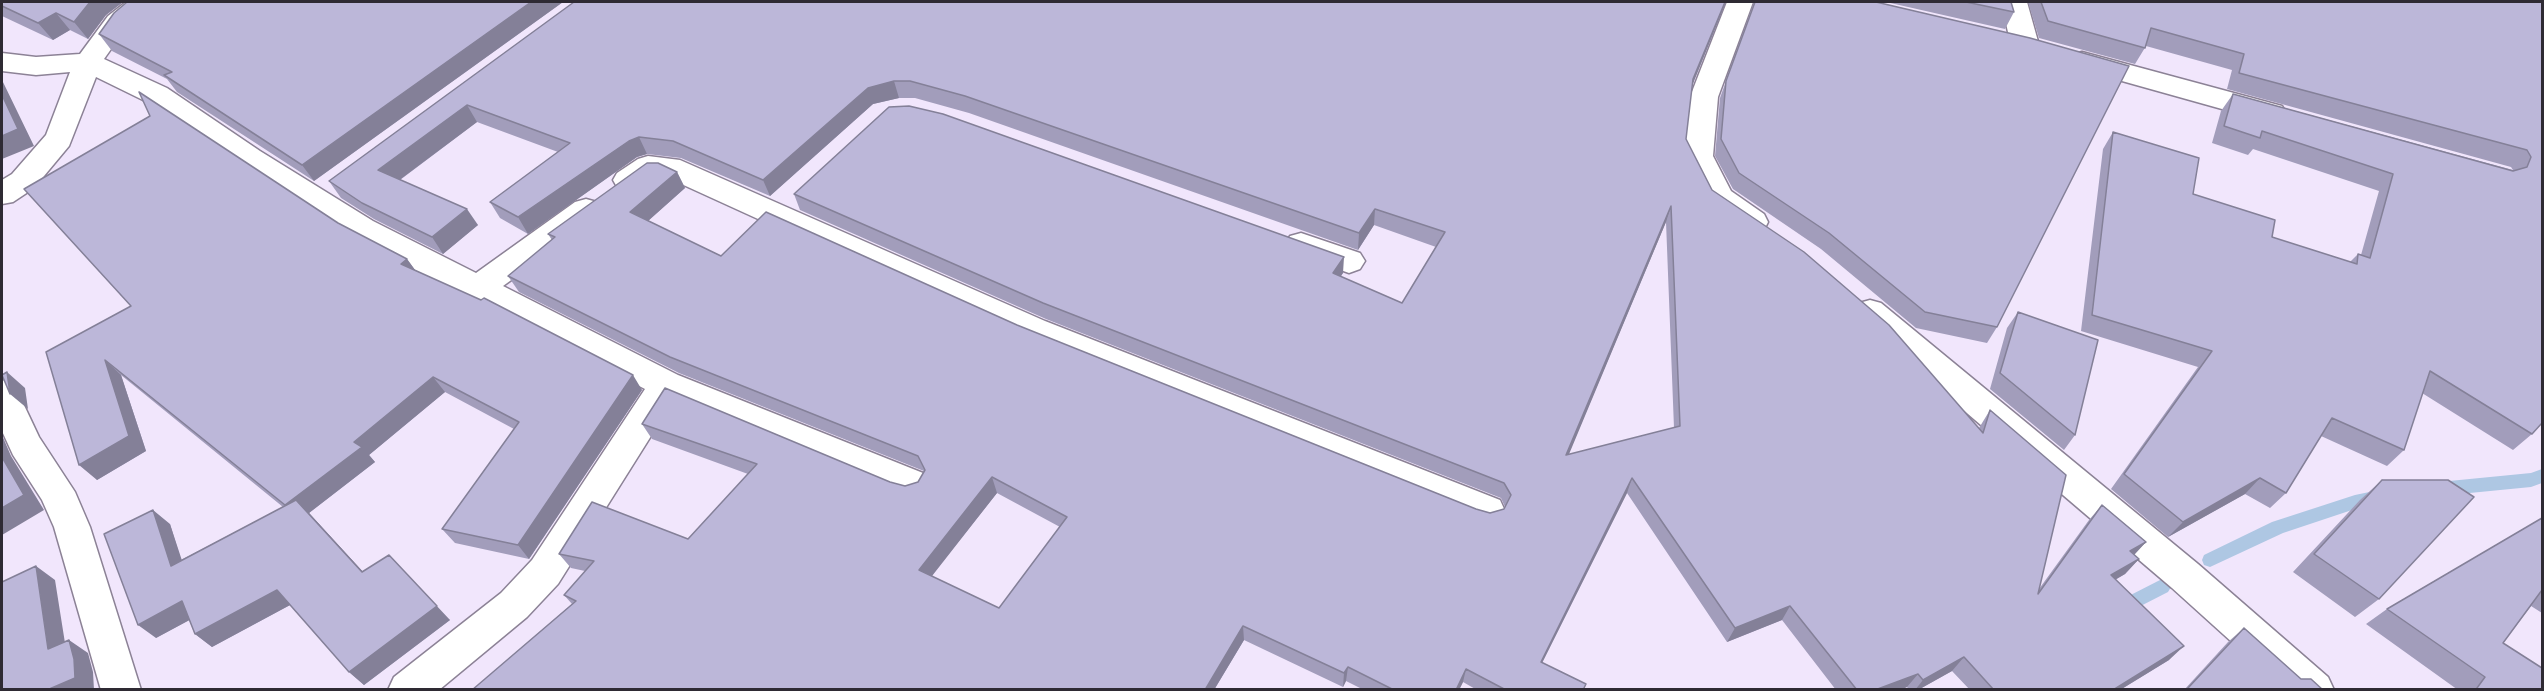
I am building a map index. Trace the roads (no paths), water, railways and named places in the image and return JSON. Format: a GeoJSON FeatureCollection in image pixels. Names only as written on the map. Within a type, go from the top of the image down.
{"type":"FeatureCollection","features":[{"type":"Feature","properties":{"kind":"street"},"geometry":{"type":"LineString","coordinates":[[2,194],[23,181],[59,139],[88,62],[117,22],[142,2]]}},
{"type":"Feature","properties":{"kind":"street"},"geometry":{"type":"LineString","coordinates":[[1740,2],[1704,97],[1698,156],[1719,198],[1782,241]]}},
{"type":"Feature","properties":{"kind":"street"},"geometry":{"type":"LineString","coordinates":[[2013,2],[2045,51]]}},
{"type":"Feature","properties":{"kind":"street"},"geometry":{"type":"LineString","coordinates":[[1992,37],[2302,121]]}},
{"type":"Feature","properties":{"kind":"street"},"geometry":{"type":"LineString","coordinates":[[2,62],[36,66],[88,62],[157,95],[325,192],[362,229],[666,384],[910,484]]}},
{"type":"Feature","properties":{"kind":"street"},"geometry":{"type":"LineString","coordinates":[[478,288],[648,166],[670,167],[1033,330],[1487,511]]}},
{"type":"Feature","properties":{"kind":"street"},"geometry":{"type":"LineString","coordinates":[[773,214],[799,191]]}},
{"type":"Feature","properties":{"kind":"street"},"geometry":{"type":"LineString","coordinates":[[1271,233],[1349,261]]}},
{"type":"Feature","properties":{"kind":"street"},"geometry":{"type":"LineString","coordinates":[[1851,296],[2185,576],[2314,690]]}},
{"type":"Feature","properties":{"kind":"street"},"geometry":{"type":"LineString","coordinates":[[408,690],[514,605],[545,572],[666,384]]}},
{"type":"Feature","properties":{"kind":"street"},"geometry":{"type":"LineString","coordinates":[[2,394],[25,446],[57,492],[72,527],[121,690]]}},
{"type":"Feature","properties":{"kind":"waterway"},"geometry":{"type":"LineString","coordinates":[[2439,489],[2531,480],[2542,476]]}},
{"type":"Feature","properties":{"kind":"waterway"},"geometry":{"type":"LineString","coordinates":[[2210,560],[2278,527],[2355,502],[2379,497]]}},
{"type":"Feature","properties":{"kind":"waterway"},"geometry":{"type":"LineString","coordinates":[[2119,609],[2162,587]]}}]}
